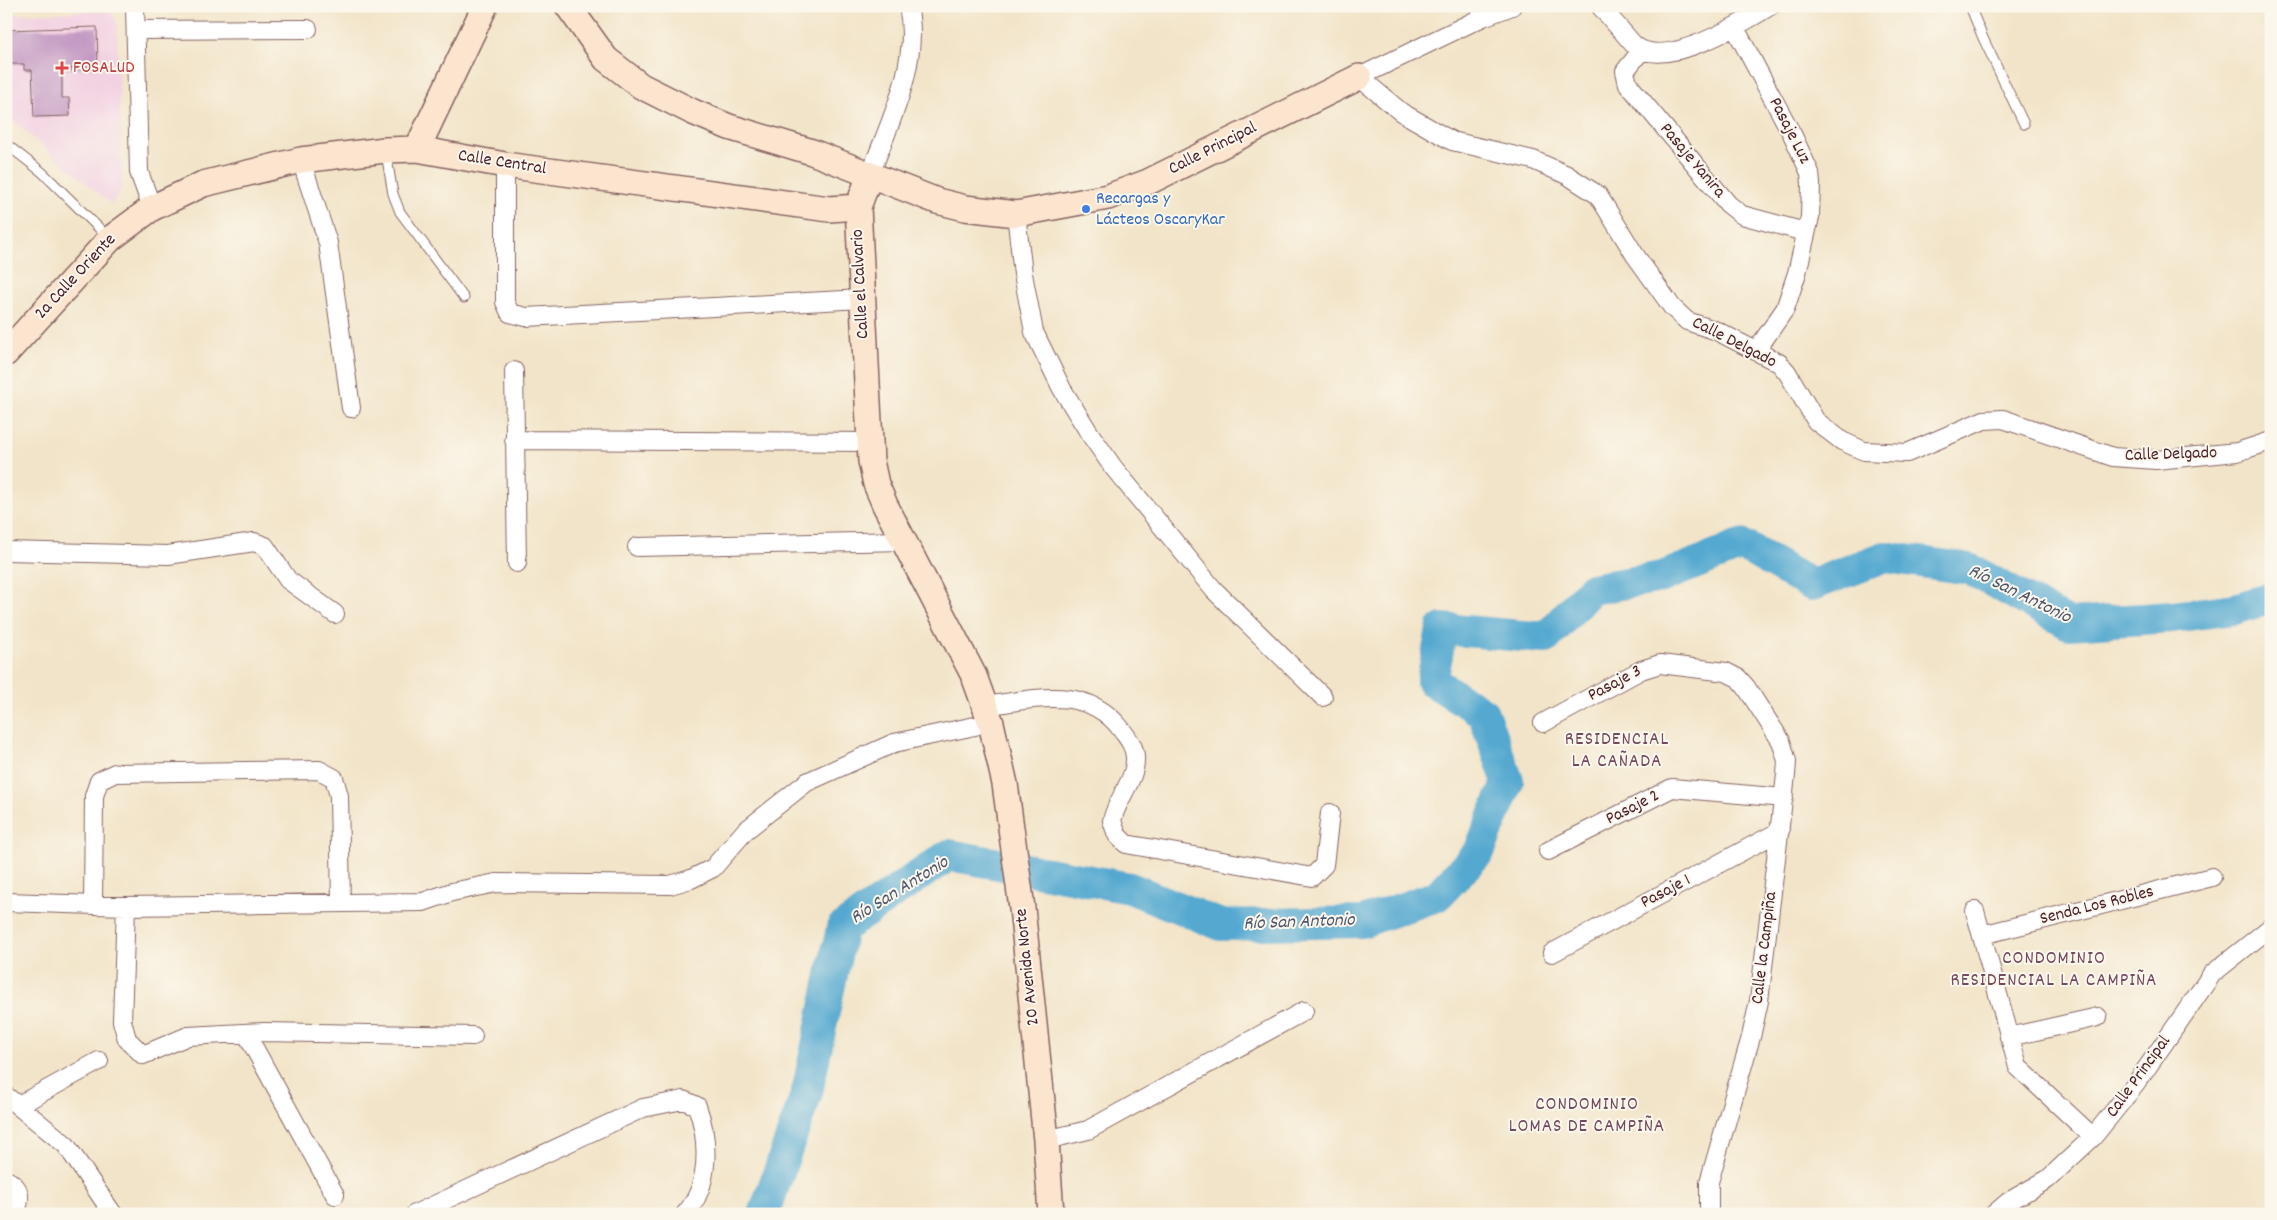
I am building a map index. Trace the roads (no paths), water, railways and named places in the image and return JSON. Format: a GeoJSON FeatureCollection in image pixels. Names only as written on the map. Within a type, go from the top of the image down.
{"type":"FeatureCollection","features":[{"type":"Feature","properties":{"kind":"street"},"geometry":{"type":"LineString","coordinates":[[135,6],[138,172],[152,208]]}},
{"type":"Feature","properties":{"kind":"street"},"geometry":{"type":"LineString","coordinates":[[417,149],[455,55],[485,6]]}},
{"type":"Feature","properties":{"kind":"street"},"geometry":{"type":"LineString","coordinates":[[568,6],[606,59],[640,86],[693,112],[729,126],[812,152],[870,175],[901,91],[912,48],[908,6]]}},
{"type":"Feature","properties":{"kind":"street","name":"Calle Principal"},"geometry":{"type":"LineString","coordinates":[[870,175],[937,201],[964,208],[1016,214],[1108,197],[1148,182],[1358,77],[1483,17],[1512,6]]}},
{"type":"Feature","properties":{"kind":"street"},"geometry":{"type":"LineString","coordinates":[[1600,6],[1641,51],[1654,54],[1689,46],[1735,28],[1770,6]]}},
{"type":"Feature","properties":{"kind":"street"},"geometry":{"type":"LineString","coordinates":[[136,30],[308,28]]}},
{"type":"Feature","properties":{"kind":"street","name":"Pasaje Luz"},"geometry":{"type":"LineString","coordinates":[[1735,28],[1794,136],[1810,174],[1810,218],[1797,273],[1785,309],[1756,351]]}},
{"type":"Feature","properties":{"kind":"street","name":"Pasaje Yanira"},"geometry":{"type":"LineString","coordinates":[[1641,51],[1625,71],[1628,84],[1728,204],[1742,214],[1806,232]]}},
{"type":"Feature","properties":{"kind":"street","name":"Calle Delgado"},"geometry":{"type":"LineString","coordinates":[[1358,77],[1401,112],[1452,140],[1534,160],[1567,175],[1598,195],[1635,255],[1672,307],[1688,320],[1779,363],[1788,372],[1816,421],[1842,441],[1864,451],[1907,452],[1922,448],[1984,420],[2003,419],[2113,457],[2156,460],[2236,452],[2271,440]]}},
{"type":"Feature","properties":{"kind":"street","name":"Calle Central"},"geometry":{"type":"LineString","coordinates":[[152,208],[204,184],[301,160],[385,150],[417,149],[505,165],[829,209],[858,207]]}},
{"type":"Feature","properties":{"kind":"street"},"geometry":{"type":"LineString","coordinates":[[301,160],[328,243],[351,408]]}},
{"type":"Feature","properties":{"kind":"street"},"geometry":{"type":"LineString","coordinates":[[505,165],[506,302],[510,313],[526,318],[862,299]]}},
{"type":"Feature","properties":{"kind":"street","name":"Calle el Calvario"},"geometry":{"type":"LineString","coordinates":[[870,175],[858,207],[869,442],[876,484],[974,676],[984,718]]}},
{"type":"Feature","properties":{"kind":"street","name":"2a Calle Oriente"},"geometry":{"type":"LineString","coordinates":[[6,352],[110,239],[152,208]]}},
{"type":"Feature","properties":{"kind":"street"},"geometry":{"type":"LineString","coordinates":[[1016,214],[1022,274],[1034,332],[1062,389],[1090,434],[1113,468],[1214,590],[1322,698]]}},
{"type":"Feature","properties":{"kind":"street"},"geometry":{"type":"LineString","coordinates":[[514,371],[517,563]]}},
{"type":"Feature","properties":{"kind":"street"},"geometry":{"type":"LineString","coordinates":[[514,440],[869,442]]}},
{"type":"Feature","properties":{"kind":"street"},"geometry":{"type":"LineString","coordinates":[[638,547],[904,541]]}},
{"type":"Feature","properties":{"kind":"street"},"geometry":{"type":"LineString","coordinates":[[6,551],[168,555],[254,542],[261,543],[288,580],[336,614]]}},
{"type":"Feature","properties":{"kind":"street","name":"Pasaje 3"},"geometry":{"type":"LineString","coordinates":[[1543,723],[1641,670],[1660,664],[1726,672],[1738,678],[1746,687]]}},
{"type":"Feature","properties":{"kind":"street","name":"Calle la Campiña"},"geometry":{"type":"LineString","coordinates":[[1709,1214],[1709,1182],[1751,1037],[1759,1001],[1787,761],[1785,751],[1746,687]]}},
{"type":"Feature","properties":{"kind":"street"},"geometry":{"type":"LineString","coordinates":[[6,902],[126,906],[423,902],[452,892],[496,882],[670,885],[713,868],[745,832],[807,782],[894,743],[984,718],[1038,698],[1070,698],[1096,706],[1115,721],[1128,738],[1136,758],[1134,769],[1112,821],[1117,835],[1126,844],[1306,877],[1312,876],[1324,865],[1330,813]]}},
{"type":"Feature","properties":{"kind":"street","name":"20 Avenida Norte"},"geometry":{"type":"LineString","coordinates":[[984,718],[1005,784],[1022,908],[1046,1140],[1051,1214]]}},
{"type":"Feature","properties":{"kind":"street"},"geometry":{"type":"LineString","coordinates":[[93,905],[94,796],[99,781],[115,773],[319,770],[334,778],[339,796],[341,903]]}},
{"type":"Feature","properties":{"kind":"street","name":"Pasaje 2"},"geometry":{"type":"LineString","coordinates":[[1548,851],[1672,788],[1784,798]]}},
{"type":"Feature","properties":{"kind":"street","name":"Pasaje 1"},"geometry":{"type":"LineString","coordinates":[[1552,953],[1780,831]]}},
{"type":"Feature","properties":{"kind":"street","name":"Senda Los Robles"},"geometry":{"type":"LineString","coordinates":[[1982,935],[2212,876]]}},
{"type":"Feature","properties":{"kind":"street"},"geometry":{"type":"LineString","coordinates":[[126,906],[122,1021],[127,1039],[143,1055],[188,1036],[246,1033],[473,1036]]}},
{"type":"Feature","properties":{"kind":"street"},"geometry":{"type":"LineString","coordinates":[[1975,910],[2018,1067],[2093,1137]]}},
{"type":"Feature","properties":{"kind":"street","name":"Calle Principal"},"geometry":{"type":"LineString","coordinates":[[1994,1214],[2008,1202],[2048,1179],[2093,1137],[2135,1085],[2212,974],[2271,927]]}},
{"type":"Feature","properties":{"kind":"street"},"geometry":{"type":"LineString","coordinates":[[1046,1140],[1088,1130],[1304,1011]]}},
{"type":"Feature","properties":{"kind":"street"},"geometry":{"type":"LineString","coordinates":[[2009,1037],[2098,1017]]}},
{"type":"Feature","properties":{"kind":"street"},"geometry":{"type":"LineString","coordinates":[[246,1033],[336,1195]]}},
{"type":"Feature","properties":{"kind":"street"},"geometry":{"type":"LineString","coordinates":[[99,1061],[12,1100],[66,1145],[113,1214]]}},
{"type":"Feature","properties":{"kind":"street"},"geometry":{"type":"LineString","coordinates":[[415,1214],[643,1108],[683,1100],[697,1106],[704,1124],[705,1153],[703,1183],[686,1214]]}},
{"type":"Feature","properties":{"kind":"street"},"geometry":{"type":"LineString","coordinates":[[6,1180],[14,1184],[19,1193],[20,1203],[15,1214]]}},
{"type":"Feature","properties":{"kind":"lane"},"geometry":{"type":"LineString","coordinates":[[1970,6],[2024,124]]}},
{"type":"Feature","properties":{"kind":"lane"},"geometry":{"type":"LineString","coordinates":[[6,144],[42,172],[110,239]]}},
{"type":"Feature","properties":{"kind":"lane"},"geometry":{"type":"LineString","coordinates":[[385,150],[393,194],[400,212],[464,298]]}},
{"type":"Feature","properties":{"kind":"waterway","name":"Río San Antonio"},"geometry":{"type":"LineString","coordinates":[[764,1214],[807,1092],[842,928],[949,855],[1130,888],[1221,925],[1362,922],[1437,896],[1479,852],[1508,781],[1483,713],[1432,681],[1442,629],[1546,638],[1591,589],[1662,577],[1742,545],[1812,585],[1885,557],[1970,569],[2069,624],[2172,617],[2235,609],[2271,598]]}},
{"type":"Feature","properties":{"kind":"place","name":"FOSALUD"},"geometry":{"type":"Point","coordinates":[62,68]}},
{"type":"Feature","properties":{"kind":"place","name":"Recargas y Lácteos OscaryKar"},"geometry":{"type":"Point","coordinates":[1086,209]}},
{"type":"Feature","properties":{"kind":"district","name":"RESIDENCIAL LA CAÑADA"},"geometry":{"type":"Point","coordinates":[1617,751]}},
{"type":"Feature","properties":{"kind":"district","name":"CONDOMINIO RESIDENCIAL LA CAMPIÑA"},"geometry":{"type":"Point","coordinates":[2054,970]}},
{"type":"Feature","properties":{"kind":"district","name":"CONDOMINIO LOMAS DE CAMPIÑA"},"geometry":{"type":"Point","coordinates":[1587,1116]}}]}
